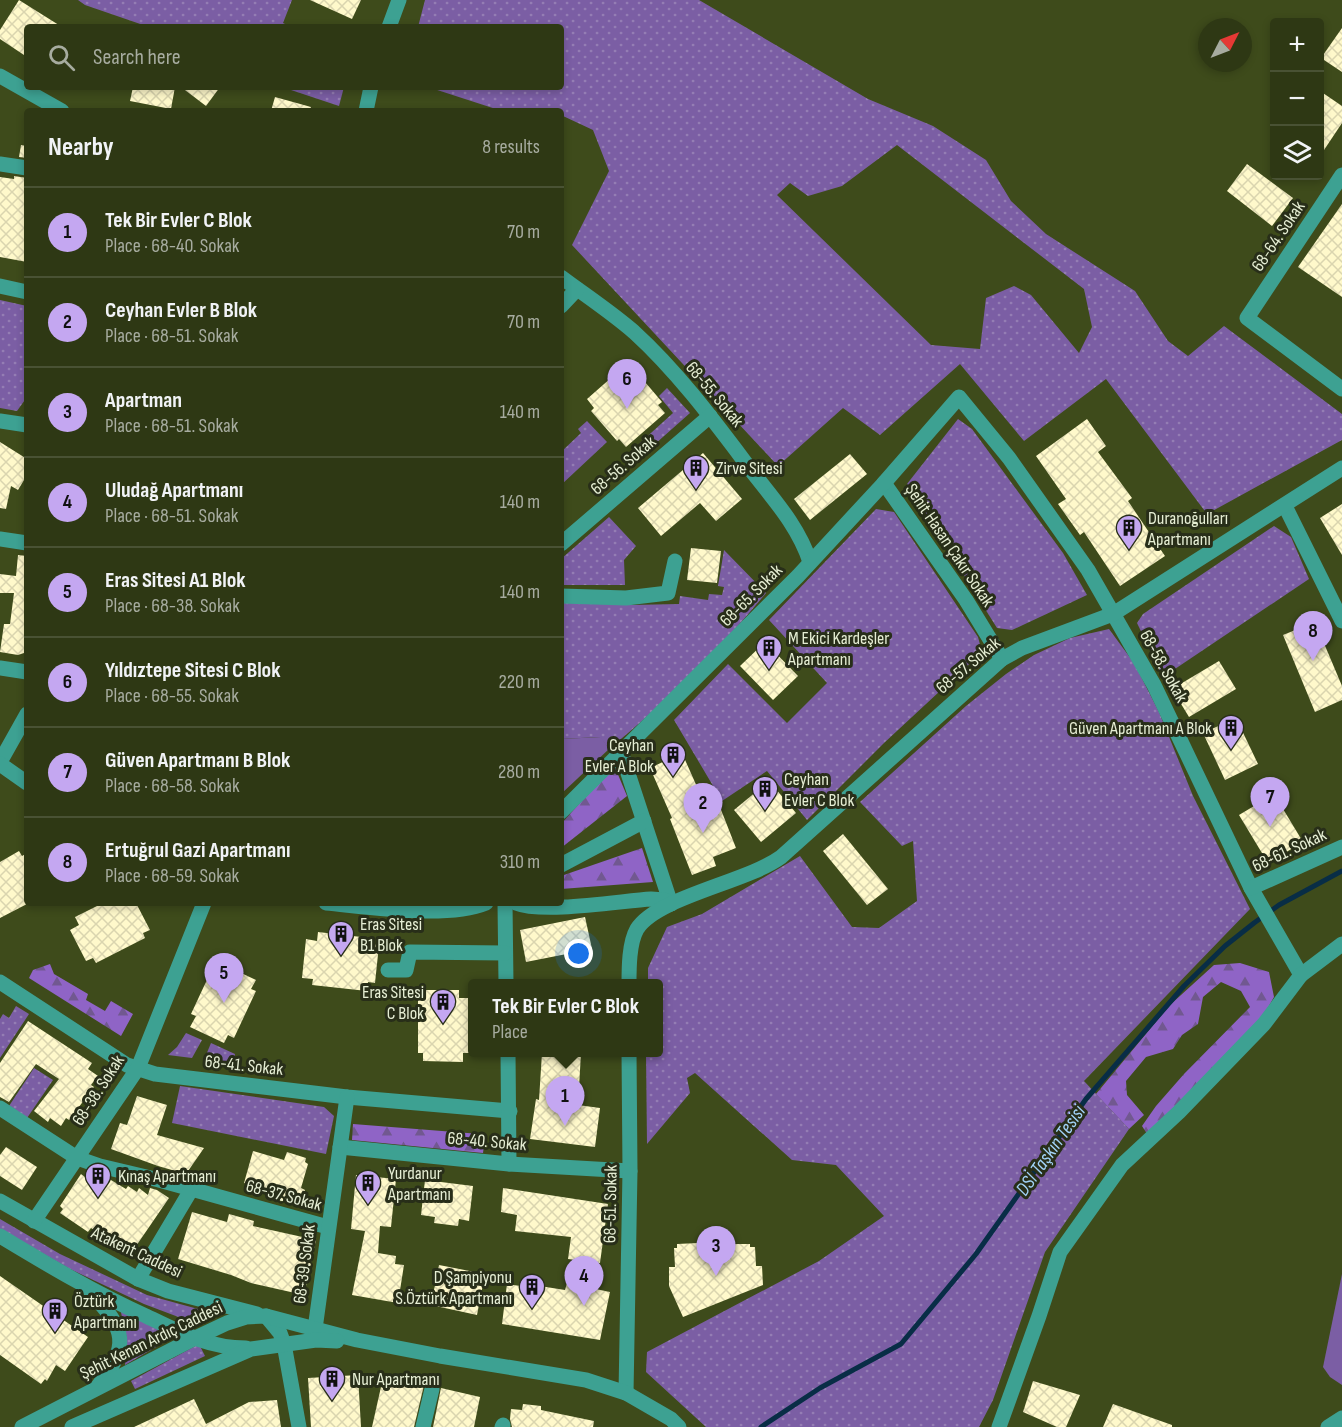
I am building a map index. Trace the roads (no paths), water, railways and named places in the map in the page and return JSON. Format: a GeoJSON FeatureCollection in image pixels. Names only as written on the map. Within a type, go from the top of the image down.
{"type":"FeatureCollection","features":[{"type":"Feature","properties":{"kind":"street"},"geometry":{"type":"LineString","coordinates":[[390,24],[399,0]]}},
{"type":"Feature","properties":{"kind":"street"},"geometry":{"type":"LineString","coordinates":[[0,76],[24,90]]}},
{"type":"Feature","properties":{"kind":"street"},"geometry":{"type":"LineString","coordinates":[[25,90],[57,108]]}},
{"type":"Feature","properties":{"kind":"street"},"geometry":{"type":"LineString","coordinates":[[367,108],[370,90]]}},
{"type":"Feature","properties":{"kind":"street"},"geometry":{"type":"LineString","coordinates":[[0,164],[24,168]]}},
{"type":"Feature","properties":{"kind":"street","name":"68-64. Sokak"},"geometry":{"type":"LineString","coordinates":[[1342,175],[1247,318],[1342,389]]}},
{"type":"Feature","properties":{"kind":"street","name":"68-55. Sokak"},"geometry":{"type":"LineString","coordinates":[[564,279],[614,315],[650,347],[710,416],[797,531],[810,562]]}},
{"type":"Feature","properties":{"kind":"street"},"geometry":{"type":"LineString","coordinates":[[0,286],[24,291]]}},
{"type":"Feature","properties":{"kind":"street"},"geometry":{"type":"LineString","coordinates":[[564,303],[577,289]]}},
{"type":"Feature","properties":{"kind":"street","name":"68-65. Sokak"},"geometry":{"type":"LineString","coordinates":[[564,809],[810,562],[884,483],[958,397]]}},
{"type":"Feature","properties":{"kind":"street","name":"68-58. Sokak"},"geometry":{"type":"LineString","coordinates":[[958,397],[1009,459],[1088,570],[1155,685],[1251,888],[1301,975]]}},
{"type":"Feature","properties":{"kind":"street","name":"68-56. Sokak"},"geometry":{"type":"LineString","coordinates":[[564,541],[710,416]]}},
{"type":"Feature","properties":{"kind":"street"},"geometry":{"type":"LineString","coordinates":[[0,421],[24,425]]}},
{"type":"Feature","properties":{"kind":"street","name":"68-57. Sokak"},"geometry":{"type":"LineString","coordinates":[[671,904],[770,866],[1002,660],[1022,648],[1113,614],[1342,468]]}},
{"type":"Feature","properties":{"kind":"street","name":"Şehit Hasan Çakır Sokak"},"geometry":{"type":"LineString","coordinates":[[884,483],[966,600],[1002,660]]}},
{"type":"Feature","properties":{"kind":"street"},"geometry":{"type":"LineString","coordinates":[[1285,506],[1342,621]]}},
{"type":"Feature","properties":{"kind":"street"},"geometry":{"type":"LineString","coordinates":[[0,539],[24,543]]}},
{"type":"Feature","properties":{"kind":"street"},"geometry":{"type":"LineString","coordinates":[[564,596],[626,598],[668,594],[675,561]]}},
{"type":"Feature","properties":{"kind":"street"},"geometry":{"type":"LineString","coordinates":[[0,668],[24,672]]}},
{"type":"Feature","properties":{"kind":"street"},"geometry":{"type":"LineString","coordinates":[[24,719],[0,763],[24,781]]}},
{"type":"Feature","properties":{"kind":"street"},"geometry":{"type":"LineString","coordinates":[[621,752],[671,904]]}},
{"type":"Feature","properties":{"kind":"street"},"geometry":{"type":"LineString","coordinates":[[564,863],[644,820]]}},
{"type":"Feature","properties":{"kind":"street","name":"68-61. Sokak"},"geometry":{"type":"LineString","coordinates":[[1251,888],[1342,847]]}},
{"type":"Feature","properties":{"kind":"street"},"geometry":{"type":"LineString","coordinates":[[564,906],[651,899],[665,900],[671,904]]}},
{"type":"Feature","properties":{"kind":"street"},"geometry":{"type":"LineString","coordinates":[[630,979],[636,932],[641,924],[653,914],[671,904]]}},
{"type":"Feature","properties":{"kind":"street","name":"68-38. Sokak"},"geometry":{"type":"LineString","coordinates":[[34,1221],[138,1068],[203,906]]}},
{"type":"Feature","properties":{"kind":"street"},"geometry":{"type":"LineString","coordinates":[[370,906],[442,911],[479,906]]}},
{"type":"Feature","properties":{"kind":"street"},"geometry":{"type":"LineString","coordinates":[[505,906],[506,979]]}},
{"type":"Feature","properties":{"kind":"street"},"geometry":{"type":"LineString","coordinates":[[539,906],[562,906]]}},
{"type":"Feature","properties":{"kind":"street"},"geometry":{"type":"LineString","coordinates":[[999,1427],[1040,1316],[1060,1252],[1122,1165],[1179,1112],[1264,1024],[1301,975],[1342,944]]}},
{"type":"Feature","properties":{"kind":"street"},"geometry":{"type":"LineString","coordinates":[[388,970],[406,970],[410,952],[505,953]]}},
{"type":"Feature","properties":{"kind":"street","name":"68-41. Sokak"},"geometry":{"type":"LineString","coordinates":[[0,981],[127,1065],[155,1074],[347,1097],[510,1111]]}},
{"type":"Feature","properties":{"kind":"street"},"geometry":{"type":"LineString","coordinates":[[508,1057],[510,1164]]}},
{"type":"Feature","properties":{"kind":"street","name":"68-51. Sokak"},"geometry":{"type":"LineString","coordinates":[[626,1393],[630,1172],[629,1057]]}},
{"type":"Feature","properties":{"kind":"street","name":"68-39. Sokak"},"geometry":{"type":"LineString","coordinates":[[315,1329],[347,1097]]}},
{"type":"Feature","properties":{"kind":"street","name":"68-37. Sokak"},"geometry":{"type":"LineString","coordinates":[[0,1107],[77,1158],[328,1227]]}},
{"type":"Feature","properties":{"kind":"street","name":"68-40. Sokak"},"geometry":{"type":"LineString","coordinates":[[340,1147],[510,1164],[630,1172]]}},
{"type":"Feature","properties":{"kind":"street"},"geometry":{"type":"LineString","coordinates":[[138,1279],[191,1190]]}},
{"type":"Feature","properties":{"kind":"street","name":"Atakent Caddesi"},"geometry":{"type":"LineString","coordinates":[[0,1201],[138,1279],[199,1300],[266,1316]]}},
{"type":"Feature","properties":{"kind":"street"},"geometry":{"type":"LineString","coordinates":[[0,1236],[85,1287],[193,1339],[222,1346],[251,1349]]}},
{"type":"Feature","properties":{"kind":"street"},"geometry":{"type":"LineString","coordinates":[[85,1287],[104,1307],[118,1329],[117,1360],[96,1389]]}},
{"type":"Feature","properties":{"kind":"street"},"geometry":{"type":"LineString","coordinates":[[266,1316],[280,1333],[284,1344],[299,1427]]}},
{"type":"Feature","properties":{"kind":"street","name":"Şehit Kenan Ardıç Caddesi"},"geometry":{"type":"LineString","coordinates":[[22,1427],[227,1323],[246,1317],[266,1316],[372,1343],[586,1380],[626,1393],[671,1419],[679,1427]]}},
{"type":"Feature","properties":{"kind":"street","name":"Şehit Kenan Ardıç Caddesi"},"geometry":{"type":"LineString","coordinates":[[72,1427],[251,1349],[316,1340],[372,1343]]}},
{"type":"Feature","properties":{"kind":"street"},"geometry":{"type":"LineString","coordinates":[[423,1427],[432,1389]]}},
{"type":"Feature","properties":{"kind":"street"},"geometry":{"type":"LineString","coordinates":[[1328,1427],[1342,1418]]}},
{"type":"Feature","properties":{"kind":"waterway","name":"DSİ Taşkın Tesisi"},"geometry":{"type":"LineString","coordinates":[[761,1427],[820,1388],[901,1344],[976,1254],[1086,1099],[1184,986],[1225,946],[1254,923],[1279,905],[1342,871]]}},
{"type":"Feature","properties":{"kind":"place","name":"Yıldıztepe Sitesi C Blok"},"geometry":{"type":"Point","coordinates":[627,409]}},
{"type":"Feature","properties":{"kind":"place","name":"Zirve Sitesi"},"geometry":{"type":"Point","coordinates":[696,491]}},
{"type":"Feature","properties":{"kind":"place","name":"Duranoğulları Apartmanı"},"geometry":{"type":"Point","coordinates":[1129,551]}},
{"type":"Feature","properties":{"kind":"place","name":"Ertuğrul Gazi Apartmanı"},"geometry":{"type":"Point","coordinates":[1313,661]}},
{"type":"Feature","properties":{"kind":"place","name":"M Ekici Kardeşler Apartmanı"},"geometry":{"type":"Point","coordinates":[769,671]}},
{"type":"Feature","properties":{"kind":"place","name":"Güven Apartmanı A Blok"},"geometry":{"type":"Point","coordinates":[1231,751]}},
{"type":"Feature","properties":{"kind":"place","name":"Ceyhan Evler A Blok"},"geometry":{"type":"Point","coordinates":[673,778]}},
{"type":"Feature","properties":{"kind":"place","name":"Ceyhan Evler C Blok"},"geometry":{"type":"Point","coordinates":[765,812]}},
{"type":"Feature","properties":{"kind":"place","name":"Güven Apartmanı B Blok"},"geometry":{"type":"Point","coordinates":[1270,827]}},
{"type":"Feature","properties":{"kind":"place","name":"Ceyhan Evler B Blok"},"geometry":{"type":"Point","coordinates":[703,833]}},
{"type":"Feature","properties":{"kind":"place","name":"Eras Sitesi B1 Blok"},"geometry":{"type":"Point","coordinates":[341,957]}},
{"type":"Feature","properties":{"kind":"place","name":"Eras Sitesi A1 Blok"},"geometry":{"type":"Point","coordinates":[224,1003]}},
{"type":"Feature","properties":{"kind":"place","name":"Eras Sitesi C Blok"},"geometry":{"type":"Point","coordinates":[443,1025]}},
{"type":"Feature","properties":{"kind":"place","name":"Tek Bir Evler C Blok"},"geometry":{"type":"Point","coordinates":[565,1126]}},
{"type":"Feature","properties":{"kind":"place","name":"Kınaş Apartmanı"},"geometry":{"type":"Point","coordinates":[98,1199]}},
{"type":"Feature","properties":{"kind":"place","name":"Yurdanur Apartmanı"},"geometry":{"type":"Point","coordinates":[368,1206]}},
{"type":"Feature","properties":{"kind":"place","name":"Apartman"},"geometry":{"type":"Point","coordinates":[716,1276]}},
{"type":"Feature","properties":{"kind":"place","name":"Uludağ Apartmanı"},"geometry":{"type":"Point","coordinates":[584,1306]}},
{"type":"Feature","properties":{"kind":"place","name":"D Şampiyonu S.Öztürk Apartmanı"},"geometry":{"type":"Point","coordinates":[532,1310]}},
{"type":"Feature","properties":{"kind":"place","name":"Öztürk Apartmanı"},"geometry":{"type":"Point","coordinates":[55,1334]}},
{"type":"Feature","properties":{"kind":"place","name":"Nur Apartmanı"},"geometry":{"type":"Point","coordinates":[332,1402]}}]}
